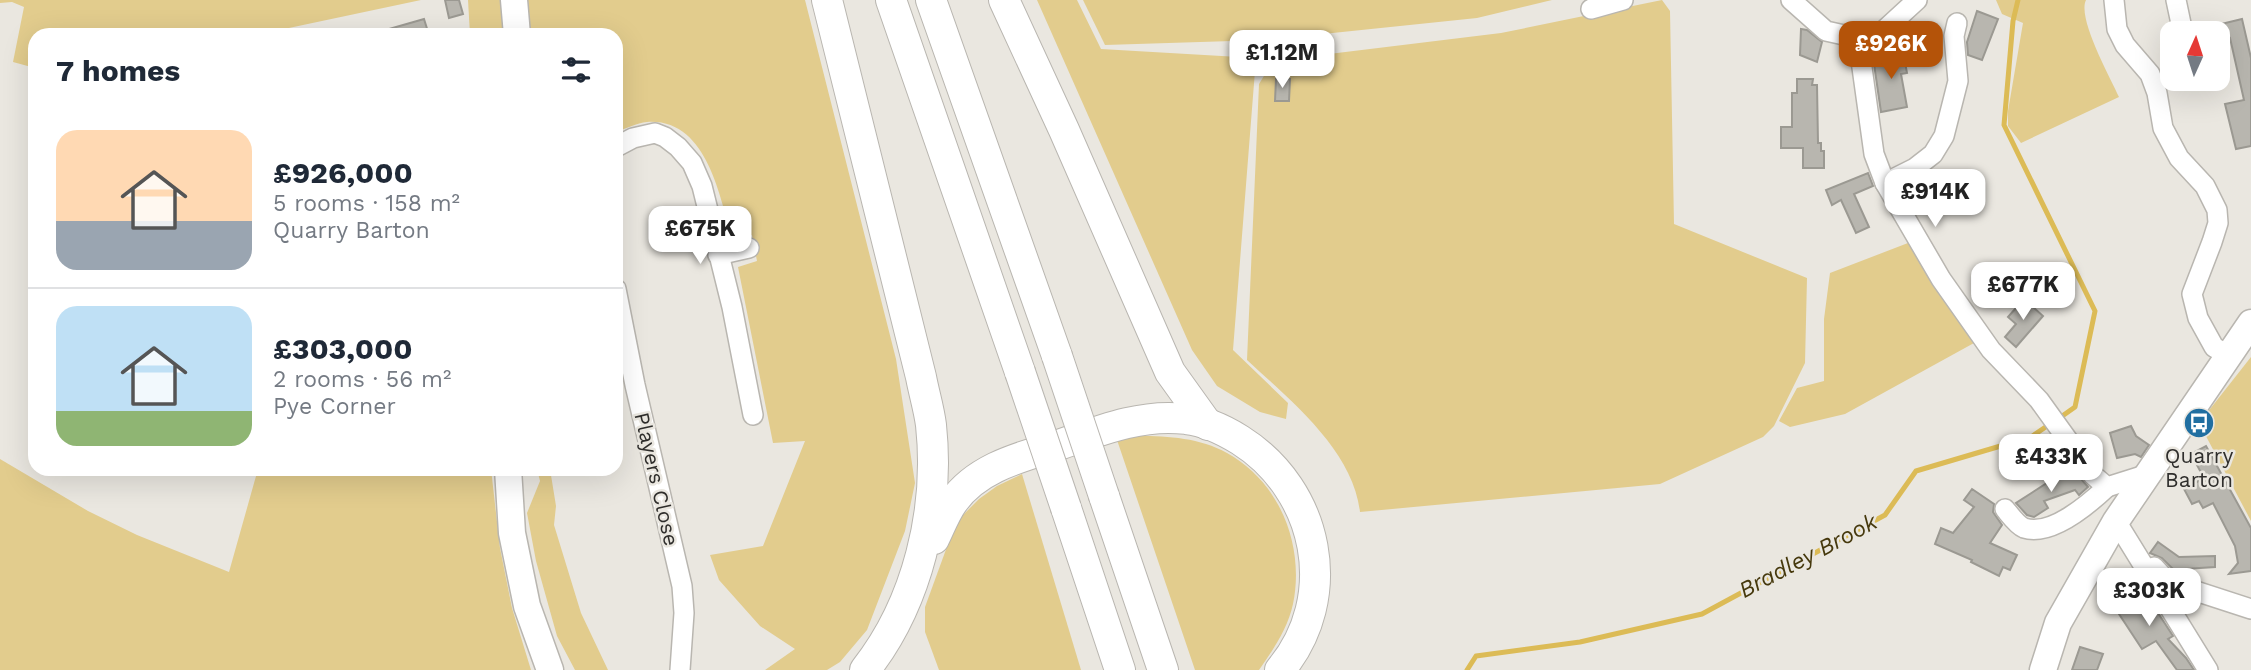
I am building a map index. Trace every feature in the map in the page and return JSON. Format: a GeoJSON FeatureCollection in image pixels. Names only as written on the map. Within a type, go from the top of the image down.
{"type":"FeatureCollection","features":[{"type":"Feature","properties":{"kind":"highway"},"geometry":{"type":"LineString","coordinates":[[891,0],[1120,670]]}},
{"type":"Feature","properties":{"kind":"highway"},"geometry":{"type":"LineString","coordinates":[[931,0],[1057,356],[1163,670]]}},
{"type":"Feature","properties":{"kind":"highway"},"geometry":{"type":"LineString","coordinates":[[1004,0],[1170,372],[1208,425]]}},
{"type":"Feature","properties":{"kind":"highway"},"geometry":{"type":"LineString","coordinates":[[828,6],[931,424],[930,505],[919,564]]}},
{"type":"Feature","properties":{"kind":"highway"},"geometry":{"type":"LineString","coordinates":[[865,670],[890,633],[919,564],[959,494],[976,479],[1010,461],[1121,424],[1144,419],[1185,419],[1229,434],[1251,447],[1278,472],[1304,513],[1313,547],[1314,591],[1306,626],[1286,666]]}},
{"type":"Feature","properties":{"kind":"main road"},"geometry":{"type":"LineString","coordinates":[[514,0],[516,28]]}},
{"type":"Feature","properties":{"kind":"main road"},"geometry":{"type":"LineString","coordinates":[[2043,670],[2058,623],[2116,521],[2251,323]]}},
{"type":"Feature","properties":{"kind":"main road"},"geometry":{"type":"LineString","coordinates":[[508,476],[512,533],[527,606],[550,670]]}},
{"type":"Feature","properties":{"kind":"street"},"geometry":{"type":"LineString","coordinates":[[1591,9],[1623,0]]}},
{"type":"Feature","properties":{"kind":"street"},"geometry":{"type":"LineString","coordinates":[[1791,0],[1826,31],[1844,35],[1859,46],[1874,154],[1885,183],[1941,279],[1983,340],[2039,400],[2093,475],[2106,487]]}},
{"type":"Feature","properties":{"kind":"street"},"geometry":{"type":"LineString","coordinates":[[1859,46],[1880,34],[1917,0]]}},
{"type":"Feature","properties":{"kind":"street"},"geometry":{"type":"LineString","coordinates":[[2114,0],[2117,29],[2125,45],[2150,74],[2157,93],[2163,128],[2179,158],[2205,186],[2217,209],[2218,223],[2192,294],[2197,318],[2214,347],[2229,356]]}},
{"type":"Feature","properties":{"kind":"street"},"geometry":{"type":"LineString","coordinates":[[2176,0],[2180,21]]}},
{"type":"Feature","properties":{"kind":"street"},"geometry":{"type":"LineString","coordinates":[[1885,183],[1915,168],[1933,154],[1944,136],[1958,81],[1954,36],[1957,23]]}},
{"type":"Feature","properties":{"kind":"street"},"geometry":{"type":"LineString","coordinates":[[623,144],[633,138],[655,133],[665,137],[678,147],[698,174],[733,307],[752,415]]}},
{"type":"Feature","properties":{"kind":"street"},"geometry":{"type":"LineString","coordinates":[[718,255],[749,248]]}},
{"type":"Feature","properties":{"kind":"street","name":"Players Close"},"geometry":{"type":"LineString","coordinates":[[623,324],[682,586],[684,613],[681,670]]}},
{"type":"Feature","properties":{"kind":"street"},"geometry":{"type":"LineString","coordinates":[[2005,509],[2022,527],[2037,530],[2058,523],[2089,504],[2106,487],[2145,475]]}},
{"type":"Feature","properties":{"kind":"street"},"geometry":{"type":"LineString","coordinates":[[2116,521],[2160,579],[2208,670]]}},
{"type":"Feature","properties":{"kind":"street"},"geometry":{"type":"LineString","coordinates":[[2160,579],[2251,609]]}},
{"type":"Feature","properties":{"kind":"shaded area"},"geometry":{"type":"Polygon","coordinates":[[[0,0],[421,0],[289,28],[28,28],[28,66],[13,62],[24,7],[12,2],[0,3],[0,0]]]}},
{"type":"Feature","properties":{"kind":"shaded area"},"geometry":{"type":"Polygon","coordinates":[[[468,0],[502,0],[504,28],[470,28],[468,0]]]}},
{"type":"Feature","properties":{"kind":"shaded area"},"geometry":{"type":"Polygon","coordinates":[[[528,0],[805,0],[896,359],[915,483],[905,531],[867,630],[840,662],[827,670],[765,670],[795,649],[760,626],[719,580],[710,555],[763,546],[805,441],[773,443],[738,267],[757,261],[752,235],[732,239],[708,163],[684,133],[667,124],[647,122],[623,129],[623,28],[530,28],[528,0]]]}},
{"type":"Feature","properties":{"kind":"shaded area"},"geometry":{"type":"Polygon","coordinates":[[[1037,0],[1077,0],[1101,49],[1256,58],[1233,350],[1288,403],[1286,419],[1260,412],[1217,386],[1192,350],[1037,0]]]}},
{"type":"Feature","properties":{"kind":"shaded area"},"geometry":{"type":"Polygon","coordinates":[[[1083,0],[1552,0],[1477,18],[1264,40],[1105,45],[1083,0]]]}},
{"type":"Feature","properties":{"kind":"shaded area"},"geometry":{"type":"Polygon","coordinates":[[[1662,0],[1670,11],[1674,224],[1807,278],[1805,363],[1774,426],[1763,437],[1660,484],[1360,512],[1355,489],[1333,447],[1300,409],[1247,360],[1259,84],[1267,71],[1288,59],[1501,33],[1662,0]]]}},
{"type":"Feature","properties":{"kind":"shaded area"},"geometry":{"type":"Polygon","coordinates":[[[1996,0],[2086,0],[2084,9],[2090,33],[2119,97],[2021,143],[2008,126],[2008,111],[2023,23],[2002,14],[1996,0]]]}},
{"type":"Feature","properties":{"kind":"shaded area"},"geometry":{"type":"Polygon","coordinates":[[[1908,243],[1974,343],[1845,414],[1790,427],[1779,421],[1797,388],[1824,381],[1824,319],[1830,273],[1908,243]]]}},
{"type":"Feature","properties":{"kind":"shaded area"},"geometry":{"type":"Polygon","coordinates":[[[2251,357],[2251,521],[2199,423],[2251,357]]]}},
{"type":"Feature","properties":{"kind":"shaded area"},"geometry":{"type":"Polygon","coordinates":[[[1139,436],[1184,439],[1217,448],[1246,465],[1274,498],[1291,538],[1296,582],[1291,613],[1284,630],[1259,670],[1195,670],[1117,440],[1139,436]]]}},
{"type":"Feature","properties":{"kind":"shaded area"},"geometry":{"type":"Polygon","coordinates":[[[0,459],[88,511],[137,535],[229,572],[256,476],[492,476],[500,548],[512,608],[531,670],[0,670],[0,459]]]}},
{"type":"Feature","properties":{"kind":"shaded area"},"geometry":{"type":"Polygon","coordinates":[[[1022,474],[1081,670],[939,670],[925,632],[925,607],[952,533],[962,516],[979,499],[997,486],[1022,474]]]}},
{"type":"Feature","properties":{"kind":"shaded area"},"geometry":{"type":"Polygon","coordinates":[[[539,476],[551,476],[556,506],[554,525],[581,613],[608,670],[575,670],[557,636],[536,561],[527,513],[540,481],[539,476]]]}},
{"type":"Feature","properties":{"kind":"building"},"geometry":{"type":"Polygon","coordinates":[[[445,0],[459,0],[463,14],[449,18],[445,0]]]}},
{"type":"Feature","properties":{"kind":"building"},"geometry":{"type":"Polygon","coordinates":[[[1977,11],[1998,19],[1982,60],[1968,55],[1967,42],[1977,11]]]}},
{"type":"Feature","properties":{"kind":"building"},"geometry":{"type":"Polygon","coordinates":[[[424,19],[427,28],[392,28],[424,19]]]}},
{"type":"Feature","properties":{"kind":"building"},"geometry":{"type":"Polygon","coordinates":[[[2242,19],[2251,58],[2251,146],[2236,149],[2225,104],[2244,100],[2230,38],[2230,22],[2242,19]]]}},
{"type":"Feature","properties":{"kind":"building"},"geometry":{"type":"Polygon","coordinates":[[[1801,29],[1807,30],[1822,42],[1817,62],[1800,55],[1801,29]]]}},
{"type":"Feature","properties":{"kind":"building"},"geometry":{"type":"Polygon","coordinates":[[[1903,52],[1907,73],[1901,74],[1907,107],[1881,112],[1873,57],[1903,52]]]}},
{"type":"Feature","properties":{"kind":"building"},"geometry":{"type":"Polygon","coordinates":[[[1276,79],[1290,79],[1289,101],[1275,101],[1276,79]]]}},
{"type":"Feature","properties":{"kind":"building"},"geometry":{"type":"Polygon","coordinates":[[[1797,79],[1813,79],[1812,85],[1817,85],[1818,143],[1821,143],[1821,151],[1824,151],[1824,168],[1803,168],[1803,148],[1781,148],[1781,127],[1792,127],[1792,93],[1797,93],[1797,79]]]}},
{"type":"Feature","properties":{"kind":"building"},"geometry":{"type":"Polygon","coordinates":[[[1868,173],[1873,186],[1854,194],[1869,227],[1856,233],[1841,200],[1832,205],[1826,190],[1868,173]]]}},
{"type":"Feature","properties":{"kind":"building"},"geometry":{"type":"Polygon","coordinates":[[[2024,299],[2043,316],[2016,347],[2005,337],[2016,324],[2008,317],[2024,299]]]}},
{"type":"Feature","properties":{"kind":"building"},"geometry":{"type":"Polygon","coordinates":[[[2131,426],[2136,436],[2149,445],[2141,457],[2135,454],[2117,458],[2110,433],[2131,426]]]}},
{"type":"Feature","properties":{"kind":"building"},"geometry":{"type":"Polygon","coordinates":[[[2206,446],[2251,528],[2251,571],[2229,574],[2238,563],[2235,546],[2213,503],[2203,508],[2199,501],[2192,504],[2184,489],[2204,478],[2191,454],[2206,446]]]}},
{"type":"Feature","properties":{"kind":"building"},"geometry":{"type":"Polygon","coordinates":[[[2076,473],[2088,487],[2079,495],[2075,490],[2044,501],[2048,508],[2034,517],[2027,515],[2016,503],[2047,483],[2076,473]]]}},
{"type":"Feature","properties":{"kind":"building"},"geometry":{"type":"Polygon","coordinates":[[[1972,489],[1994,504],[1993,512],[2002,525],[1990,543],[2017,555],[2010,570],[2003,567],[1999,576],[1971,562],[1972,560],[1935,544],[1941,528],[1953,533],[1974,507],[1964,500],[1972,489]]]}},
{"type":"Feature","properties":{"kind":"building"},"geometry":{"type":"Polygon","coordinates":[[[2158,542],[2179,557],[2215,556],[2215,567],[2184,569],[2179,573],[2162,558],[2150,553],[2158,542]]]}},
{"type":"Feature","properties":{"kind":"building"},"geometry":{"type":"Polygon","coordinates":[[[2118,591],[2140,593],[2142,613],[2158,613],[2173,636],[2168,639],[2194,670],[2177,670],[2156,641],[2142,649],[2117,611],[2118,591]]]}},
{"type":"Feature","properties":{"kind":"building"},"geometry":{"type":"Polygon","coordinates":[[[2080,647],[2103,654],[2097,670],[2072,670],[2080,647]]]}},
{"type":"Feature","properties":{"kind":"waterway","name":"Bradley Brook"},"geometry":{"type":"LineString","coordinates":[[2018,0],[2013,21],[2004,125],[2095,311],[2075,407],[2058,419]]}},
{"type":"Feature","properties":{"kind":"waterway","name":"Bradley Brook"},"geometry":{"type":"LineString","coordinates":[[1467,670],[1476,656],[1580,642],[1702,614],[1885,515],[1916,471],[2031,437],[2050,424]]}},
{"type":"Feature","properties":{"kind":"place","name":"Quarry Barton"},"geometry":{"type":"Point","coordinates":[2199,423]}}]}
